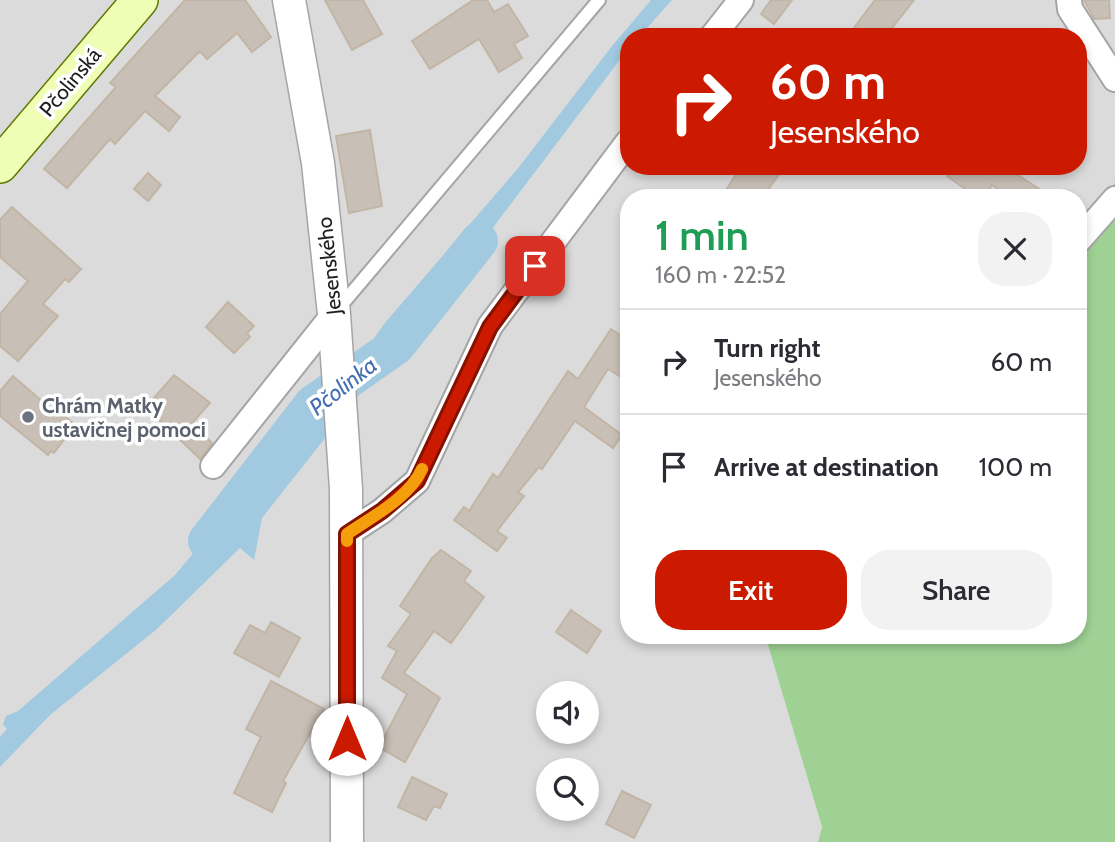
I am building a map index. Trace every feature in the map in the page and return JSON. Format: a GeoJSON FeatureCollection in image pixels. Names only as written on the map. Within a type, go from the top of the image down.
{"type":"FeatureCollection","features":[{"type":"Feature","properties":{"kind":"main road","name":"Pčolinská"},"geometry":{"type":"LineString","coordinates":[[0,165],[140,0]]}},
{"type":"Feature","properties":{"kind":"street","name":"Jesenského"},"geometry":{"type":"LineString","coordinates":[[289,0],[318,163],[334,314],[346,489],[347,842]]}},
{"type":"Feature","properties":{"kind":"street"},"geometry":{"type":"LineString","coordinates":[[719,28],[741,0]]}},
{"type":"Feature","properties":{"kind":"street"},"geometry":{"type":"LineString","coordinates":[[1069,0],[1070,9],[1082,28]]}},
{"type":"Feature","properties":{"kind":"street"},"geometry":{"type":"LineString","coordinates":[[1087,35],[1115,79]]}},
{"type":"Feature","properties":{"kind":"street"},"geometry":{"type":"LineString","coordinates":[[347,534],[382,511],[417,481],[490,327],[620,153]]}},
{"type":"Feature","properties":{"kind":"street"},"geometry":{"type":"LineString","coordinates":[[1087,231],[1115,200]]}},
{"type":"Feature","properties":{"kind":"street"},"geometry":{"type":"LineString","coordinates":[[213,466],[334,314]]}},
{"type":"Feature","properties":{"kind":"lane"},"geometry":{"type":"LineString","coordinates":[[334,314],[599,0]]}},
{"type":"Feature","properties":{"kind":"shaded area"},"geometry":{"type":"Polygon","coordinates":[[[0,0],[1115,0],[1115,182],[1087,239],[1087,189],[620,189],[620,644],[768,644],[822,827],[818,842],[0,842],[0,0]]]}},
{"type":"Feature","properties":{"kind":"green space"},"geometry":{"type":"Polygon","coordinates":[[[1115,182],[1115,842],[818,842],[822,827],[768,644],[1087,644],[1087,239],[1115,182]]]}},
{"type":"Feature","properties":{"kind":"water"},"geometry":{"type":"Polygon","coordinates":[[[651,0],[672,0],[647,28],[627,28],[651,0]]]}},
{"type":"Feature","properties":{"kind":"water"},"geometry":{"type":"Polygon","coordinates":[[[620,37],[620,60],[473,254],[397,336],[363,390],[262,518],[254,560],[240,548],[157,629],[50,715],[0,767],[0,737],[7,729],[3,724],[6,716],[18,711],[175,575],[217,525],[205,513],[224,494],[246,504],[285,467],[384,324],[519,167],[620,37]]]}},
{"type":"Feature","properties":{"kind":"building"},"geometry":{"type":"Polygon","coordinates":[[[185,0],[245,0],[271,37],[252,52],[237,33],[207,59],[200,51],[155,96],[180,117],[169,131],[145,111],[115,144],[110,139],[67,188],[44,169],[116,87],[110,83],[185,0]]]}},
{"type":"Feature","properties":{"kind":"building"},"geometry":{"type":"Polygon","coordinates":[[[325,0],[363,0],[382,34],[352,50],[325,0]]]}},
{"type":"Feature","properties":{"kind":"building"},"geometry":{"type":"Polygon","coordinates":[[[473,0],[487,0],[494,12],[508,4],[528,36],[514,44],[522,58],[499,72],[479,39],[430,69],[412,41],[473,0]]]}},
{"type":"Feature","properties":{"kind":"building"},"geometry":{"type":"Polygon","coordinates":[[[771,0],[792,0],[774,24],[761,14],[771,0]]]}},
{"type":"Feature","properties":{"kind":"building"},"geometry":{"type":"Polygon","coordinates":[[[875,0],[914,0],[892,28],[854,28],[875,0]]]}},
{"type":"Feature","properties":{"kind":"building"},"geometry":{"type":"Polygon","coordinates":[[[1084,0],[1109,0],[1110,18],[1094,19],[1084,0]]]}},
{"type":"Feature","properties":{"kind":"building"},"geometry":{"type":"Polygon","coordinates":[[[370,130],[382,206],[349,213],[336,136],[370,130]]]}},
{"type":"Feature","properties":{"kind":"building"},"geometry":{"type":"Polygon","coordinates":[[[148,173],[161,185],[148,201],[134,189],[148,173]]]}},
{"type":"Feature","properties":{"kind":"building"},"geometry":{"type":"Polygon","coordinates":[[[735,175],[779,175],[768,189],[727,189],[735,175]]]}},
{"type":"Feature","properties":{"kind":"building"},"geometry":{"type":"Polygon","coordinates":[[[1018,175],[1039,189],[998,189],[992,185],[990,189],[965,189],[947,176],[1018,175]]]}},
{"type":"Feature","properties":{"kind":"building"},"geometry":{"type":"Polygon","coordinates":[[[12,207],[81,269],[69,282],[65,279],[43,304],[58,316],[18,361],[0,346],[0,314],[28,281],[0,257],[0,220],[12,207]]]}},
{"type":"Feature","properties":{"kind":"building"},"geometry":{"type":"Polygon","coordinates":[[[228,302],[254,326],[247,333],[250,337],[234,353],[206,327],[228,302]]]}},
{"type":"Feature","properties":{"kind":"building"},"geometry":{"type":"Polygon","coordinates":[[[611,329],[620,335],[620,376],[608,369],[584,407],[620,434],[620,438],[613,448],[575,421],[542,469],[539,467],[518,492],[524,496],[497,531],[507,538],[497,551],[454,520],[464,507],[469,511],[493,474],[498,478],[568,371],[578,379],[611,329]]]}},
{"type":"Feature","properties":{"kind":"building"},"geometry":{"type":"Polygon","coordinates":[[[174,375],[210,403],[192,423],[212,443],[200,459],[146,407],[174,375]]]}},
{"type":"Feature","properties":{"kind":"building","name":"Chrám Matky ustavičnej pomoci"},"geometry":{"type":"Polygon","coordinates":[[[13,376],[58,415],[61,413],[75,425],[54,453],[51,451],[48,455],[0,416],[0,391],[13,376]]]}},
{"type":"Feature","properties":{"kind":"building"},"geometry":{"type":"Polygon","coordinates":[[[441,550],[471,571],[464,581],[484,597],[451,643],[434,631],[404,673],[440,698],[405,762],[379,747],[407,694],[382,678],[397,651],[388,646],[411,614],[400,606],[432,558],[441,550]]]}},
{"type":"Feature","properties":{"kind":"building"},"geometry":{"type":"Polygon","coordinates":[[[571,610],[601,631],[587,653],[556,632],[571,610]]]}},
{"type":"Feature","properties":{"kind":"building"},"geometry":{"type":"Polygon","coordinates":[[[271,622],[300,638],[279,677],[234,653],[250,625],[265,633],[271,622]]]}},
{"type":"Feature","properties":{"kind":"building"},"geometry":{"type":"Polygon","coordinates":[[[271,681],[324,709],[283,781],[286,783],[272,812],[234,793],[261,737],[246,729],[271,681]]]}},
{"type":"Feature","properties":{"kind":"building"},"geometry":{"type":"Polygon","coordinates":[[[412,777],[447,794],[440,808],[434,806],[426,820],[398,807],[412,777]]]}},
{"type":"Feature","properties":{"kind":"building"},"geometry":{"type":"Polygon","coordinates":[[[622,791],[651,805],[634,838],[606,824],[622,791]]]}},
{"type":"Feature","properties":{"kind":"waterway","name":"Pčolinka"},"geometry":{"type":"LineString","coordinates":[[207,541],[313,404],[396,346],[479,241]]}},
{"type":"Feature","properties":{"kind":"slow traffic"},"geometry":{"type":"LineString","coordinates":[[347,541],[347,534],[382,511],[417,481],[422,469]]}},
{"type":"Feature","properties":{"kind":"place","name":"Chrám Matky ustavičnej pomoci"},"geometry":{"type":"Point","coordinates":[28,417]}},
{"type":"Feature","properties":{"kind":"route"},"geometry":{"type":"LineString","coordinates":[[347,739],[347,534],[382,511],[417,481],[490,327],[535,266]]}}]}
